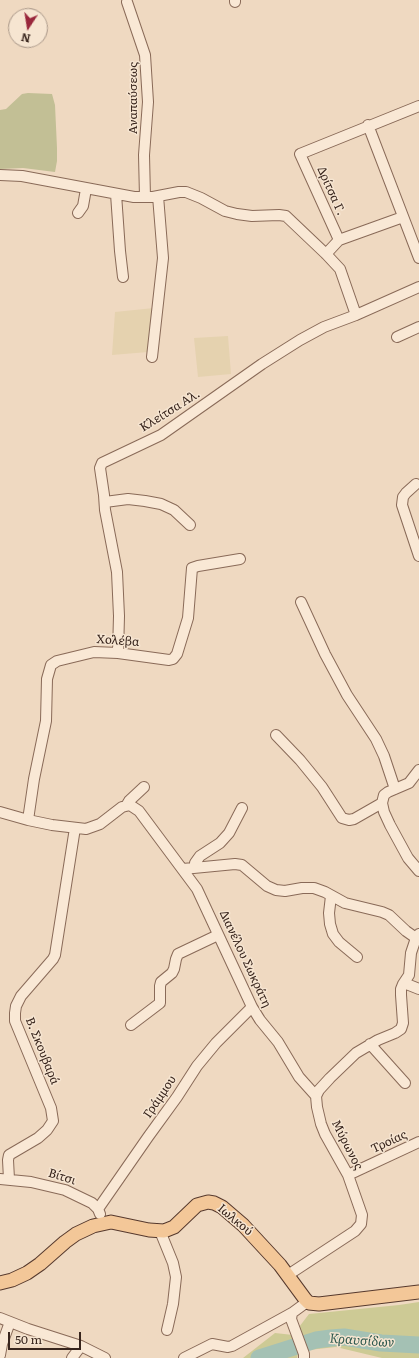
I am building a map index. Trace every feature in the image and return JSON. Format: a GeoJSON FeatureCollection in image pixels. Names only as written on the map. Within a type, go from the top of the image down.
{"type":"FeatureCollection","features":[{"type":"Feature","properties":{"kind":"main road","name":"Ιωλκού"},"geometry":{"type":"LineString","coordinates":[[160,1231],[174,1227],[199,1204],[205,1202],[214,1203],[226,1210],[243,1225],[272,1255],[307,1302]]}},
{"type":"Feature","properties":{"kind":"main road"},"geometry":{"type":"LineString","coordinates":[[0,1282],[12,1280],[28,1273],[76,1234],[93,1226],[111,1222],[160,1231]]}},
{"type":"Feature","properties":{"kind":"main road"},"geometry":{"type":"LineString","coordinates":[[307,1302],[319,1304],[419,1292]]}},
{"type":"Feature","properties":{"kind":"street","name":"Αναπαύσεως"},"geometry":{"type":"LineString","coordinates":[[127,2],[145,56],[148,102],[144,155],[144,197]]}},
{"type":"Feature","properties":{"kind":"street"},"geometry":{"type":"LineString","coordinates":[[419,106],[368,125],[419,258]]}},
{"type":"Feature","properties":{"kind":"street","name":"Δρίτσα Γ."},"geometry":{"type":"LineString","coordinates":[[339,240],[300,154],[368,125]]}},
{"type":"Feature","properties":{"kind":"street"},"geometry":{"type":"LineString","coordinates":[[0,175],[22,176],[134,197],[158,196],[186,192],[237,214],[252,216],[284,215],[326,254],[343,274],[356,315]]}},
{"type":"Feature","properties":{"kind":"street"},"geometry":{"type":"LineString","coordinates":[[78,213],[83,206],[86,188]]}},
{"type":"Feature","properties":{"kind":"street"},"geometry":{"type":"LineString","coordinates":[[116,194],[123,277]]}},
{"type":"Feature","properties":{"kind":"street"},"geometry":{"type":"LineString","coordinates":[[152,358],[162,258],[158,196]]}},
{"type":"Feature","properties":{"kind":"street"},"geometry":{"type":"LineString","coordinates":[[326,254],[339,240],[403,217]]}},
{"type":"Feature","properties":{"kind":"street","name":"Κλείτσα Αλ."},"geometry":{"type":"LineString","coordinates":[[118,653],[119,616],[117,572],[100,468],[102,463],[161,435],[262,364],[300,340],[324,327],[356,315],[419,287]]}},
{"type":"Feature","properties":{"kind":"street"},"geometry":{"type":"LineString","coordinates":[[397,337],[419,327]]}},
{"type":"Feature","properties":{"kind":"street"},"geometry":{"type":"LineString","coordinates":[[416,484],[406,492],[403,497],[402,505],[419,556]]}},
{"type":"Feature","properties":{"kind":"street"},"geometry":{"type":"LineString","coordinates":[[105,502],[128,500],[161,504],[174,510],[190,525]]}},
{"type":"Feature","properties":{"kind":"street","name":"Χολέβα"},"geometry":{"type":"LineString","coordinates":[[28,820],[34,779],[46,721],[48,679],[51,665],[57,661],[89,652],[118,653],[169,660],[174,658],[188,618],[192,568],[240,559]]}},
{"type":"Feature","properties":{"kind":"street"},"geometry":{"type":"LineString","coordinates":[[301,602],[325,654],[347,695],[376,739],[384,756],[395,789]]}},
{"type":"Feature","properties":{"kind":"street"},"geometry":{"type":"LineString","coordinates":[[276,735],[300,760],[322,787],[342,818],[348,820],[354,819],[382,803]]}},
{"type":"Feature","properties":{"kind":"street"},"geometry":{"type":"LineString","coordinates":[[419,770],[409,783],[384,795],[382,803],[390,825],[408,858],[419,871]]}},
{"type":"Feature","properties":{"kind":"street"},"geometry":{"type":"LineString","coordinates":[[0,812],[28,820],[86,829],[96,826],[116,811],[126,806],[129,801],[144,787]]}},
{"type":"Feature","properties":{"kind":"street","name":"Διανέλου Σωκράτη"},"geometry":{"type":"LineString","coordinates":[[126,806],[134,807],[139,811],[183,869],[202,898],[252,1007],[260,1020],[278,1042],[299,1077],[316,1096]]}},
{"type":"Feature","properties":{"kind":"street"},"geometry":{"type":"LineString","coordinates":[[195,867],[195,863],[200,856],[220,843],[229,833],[242,808]]}},
{"type":"Feature","properties":{"kind":"street","name":"Β. Σκουβαρά"},"geometry":{"type":"LineString","coordinates":[[5,1179],[9,1155],[38,1138],[47,1130],[53,1121],[51,1108],[15,1021],[15,1012],[21,996],[55,955],[75,828]]}},
{"type":"Feature","properties":{"kind":"street"},"geometry":{"type":"LineString","coordinates":[[183,869],[239,864],[245,866],[268,886],[276,890],[285,891],[302,888],[314,888],[345,903],[389,915],[406,931],[418,936],[411,953],[409,975],[402,986],[401,995],[403,1019],[401,1029],[370,1044],[356,1053],[338,1069],[319,1090],[316,1096]]}},
{"type":"Feature","properties":{"kind":"street"},"geometry":{"type":"LineString","coordinates":[[331,896],[329,918],[334,934],[339,942],[357,957]]}},
{"type":"Feature","properties":{"kind":"street"},"geometry":{"type":"LineString","coordinates":[[131,1025],[160,1003],[161,982],[172,974],[178,954],[218,934]]}},
{"type":"Feature","properties":{"kind":"street"},"geometry":{"type":"LineString","coordinates":[[404,982],[419,990]]}},
{"type":"Feature","properties":{"kind":"street","name":"Γράμμου"},"geometry":{"type":"LineString","coordinates":[[98,1209],[197,1066],[216,1043],[252,1007]]}},
{"type":"Feature","properties":{"kind":"street"},"geometry":{"type":"LineString","coordinates":[[370,1044],[405,1083]]}},
{"type":"Feature","properties":{"kind":"street","name":"Μύρωνος"},"geometry":{"type":"LineString","coordinates":[[288,1275],[355,1231],[360,1227],[362,1221],[362,1215],[348,1175],[323,1129],[316,1107],[316,1096]]}},
{"type":"Feature","properties":{"kind":"street","name":"Τροίας"},"geometry":{"type":"LineString","coordinates":[[348,1175],[419,1142]]}},
{"type":"Feature","properties":{"kind":"street","name":"Βίτσι"},"geometry":{"type":"LineString","coordinates":[[5,1179],[45,1184],[65,1190],[87,1200],[98,1209]]}},
{"type":"Feature","properties":{"kind":"street"},"geometry":{"type":"LineString","coordinates":[[98,1209],[103,1223]]}},
{"type":"Feature","properties":{"kind":"street"},"geometry":{"type":"LineString","coordinates":[[160,1231],[173,1263],[176,1277],[173,1304],[167,1330]]}},
{"type":"Feature","properties":{"kind":"street"},"geometry":{"type":"LineString","coordinates":[[184,1358],[212,1344],[228,1347],[232,1346],[292,1313],[307,1302]]}},
{"type":"Feature","properties":{"kind":"street"},"geometry":{"type":"LineString","coordinates":[[292,1313],[291,1318],[304,1356]]}},
{"type":"Feature","properties":{"kind":"street"},"geometry":{"type":"LineString","coordinates":[[0,1318],[81,1346],[105,1358]]}},
{"type":"Feature","properties":{"kind":"street"},"geometry":{"type":"LineString","coordinates":[[0,1355],[2,1344],[10,1322]]}},
{"type":"Feature","properties":{"kind":"street"},"geometry":{"type":"LineString","coordinates":[[72,1358],[81,1346]]}},
{"type":"Feature","properties":{"kind":"shaded area"},"geometry":{"type":"Polygon","coordinates":[[[22,94],[52,94],[55,105],[57,148],[55,172],[23,168],[0,169],[0,110],[6,109],[22,94]]]}},
{"type":"Feature","properties":{"kind":"shaded area"},"geometry":{"type":"Polygon","coordinates":[[[154,308],[148,352],[112,355],[115,312],[154,308]]]}},
{"type":"Feature","properties":{"kind":"shaded area"},"geometry":{"type":"Polygon","coordinates":[[[228,336],[231,374],[198,377],[194,338],[228,336]]]}},
{"type":"Feature","properties":{"kind":"shaded area"},"geometry":{"type":"Polygon","coordinates":[[[419,1302],[419,1358],[382,1358],[336,1347],[299,1351],[297,1358],[243,1358],[275,1333],[293,1335],[309,1314],[419,1302]]]}},
{"type":"Feature","properties":{"kind":"waterway","name":"Κραυσίδων"},"geometry":{"type":"LineString","coordinates":[[259,1358],[316,1340],[331,1338],[344,1337],[381,1343],[419,1345]]}}]}
